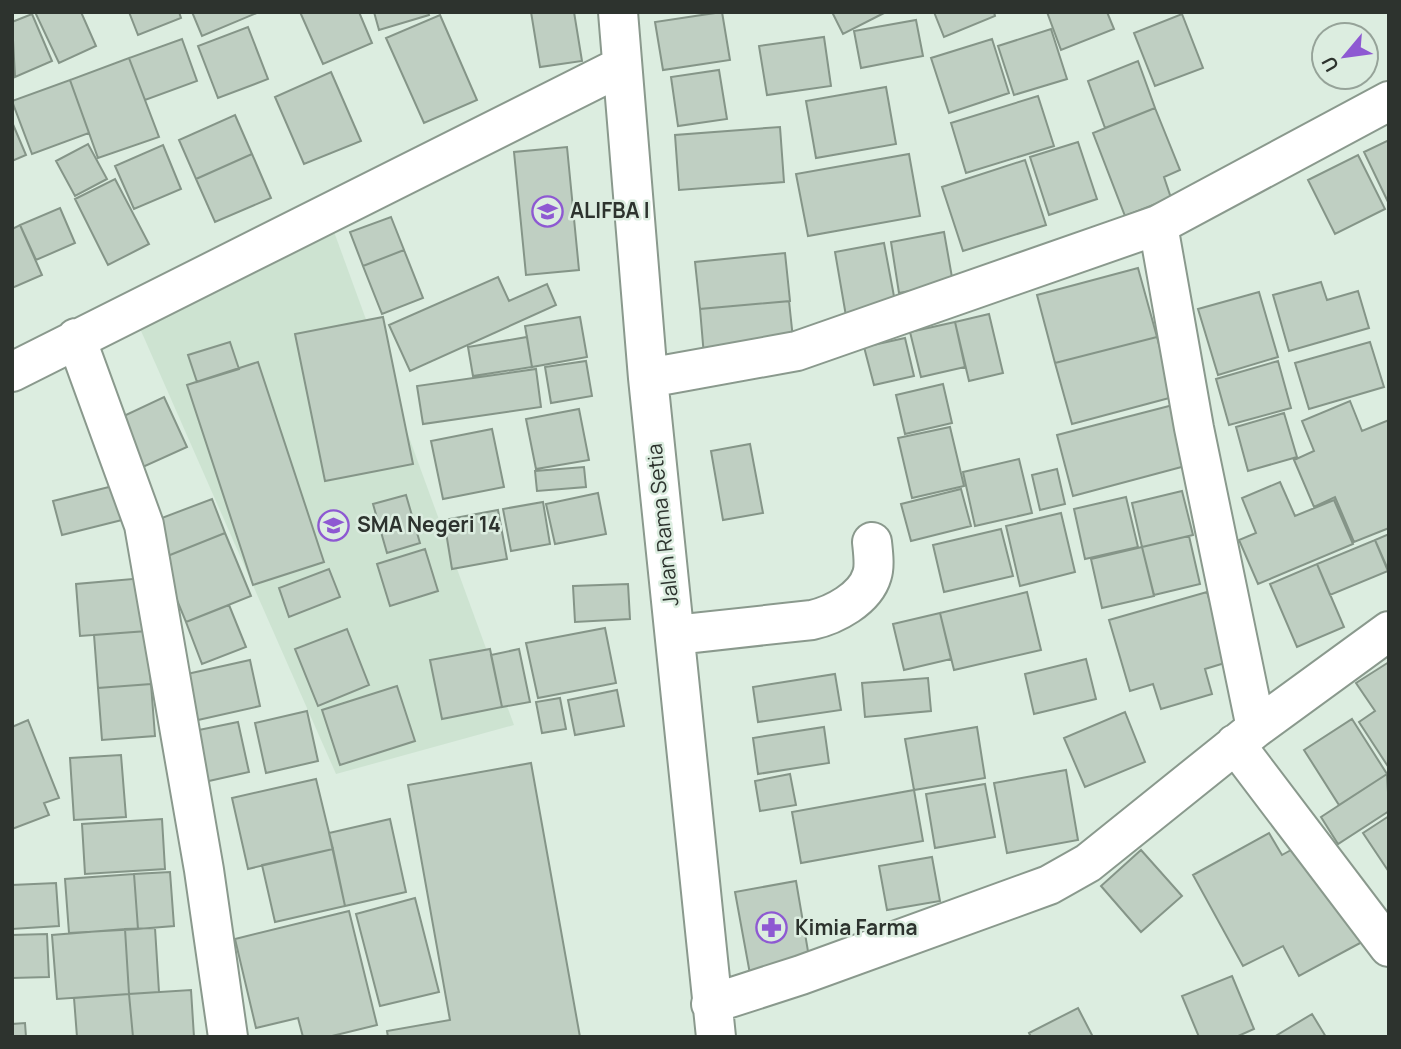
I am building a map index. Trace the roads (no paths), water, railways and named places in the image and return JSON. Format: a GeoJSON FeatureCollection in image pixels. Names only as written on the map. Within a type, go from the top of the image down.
{"type":"FeatureCollection","features":[{"type":"Feature","properties":{"kind":"street","name":"Jalan Rama Setia"},"geometry":{"type":"LineString","coordinates":[[618,12],[648,379],[713,1020]]}},
{"type":"Feature","properties":{"kind":"street"},"geometry":{"type":"LineString","coordinates":[[12,372],[622,66]]}},
{"type":"Feature","properties":{"kind":"street"},"geometry":{"type":"LineString","coordinates":[[648,379],[797,351],[1158,225],[1389,101]]}},
{"type":"Feature","properties":{"kind":"street"},"geometry":{"type":"LineString","coordinates":[[1158,225],[1246,736],[1389,947]]}},
{"type":"Feature","properties":{"kind":"street"},"geometry":{"type":"LineString","coordinates":[[76,338],[144,525],[204,870],[228,1037]]}},
{"type":"Feature","properties":{"kind":"street"},"geometry":{"type":"LineString","coordinates":[[674,635],[812,620],[832,615],[866,590],[873,574],[872,542]]}},
{"type":"Feature","properties":{"kind":"street"},"geometry":{"type":"LineString","coordinates":[[713,1020],[801,975],[1049,885],[1088,863],[1246,736],[1389,631]]}},
{"type":"Feature","properties":{"kind":"place","name":"ALIFBA I"},"geometry":{"type":"Point","coordinates":[547,211]}},
{"type":"Feature","properties":{"kind":"place","name":"SMA Negeri 14"},"geometry":{"type":"Point","coordinates":[334,525]}},
{"type":"Feature","properties":{"kind":"place","name":"Kimia Farma"},"geometry":{"type":"Point","coordinates":[772,928]}}]}
